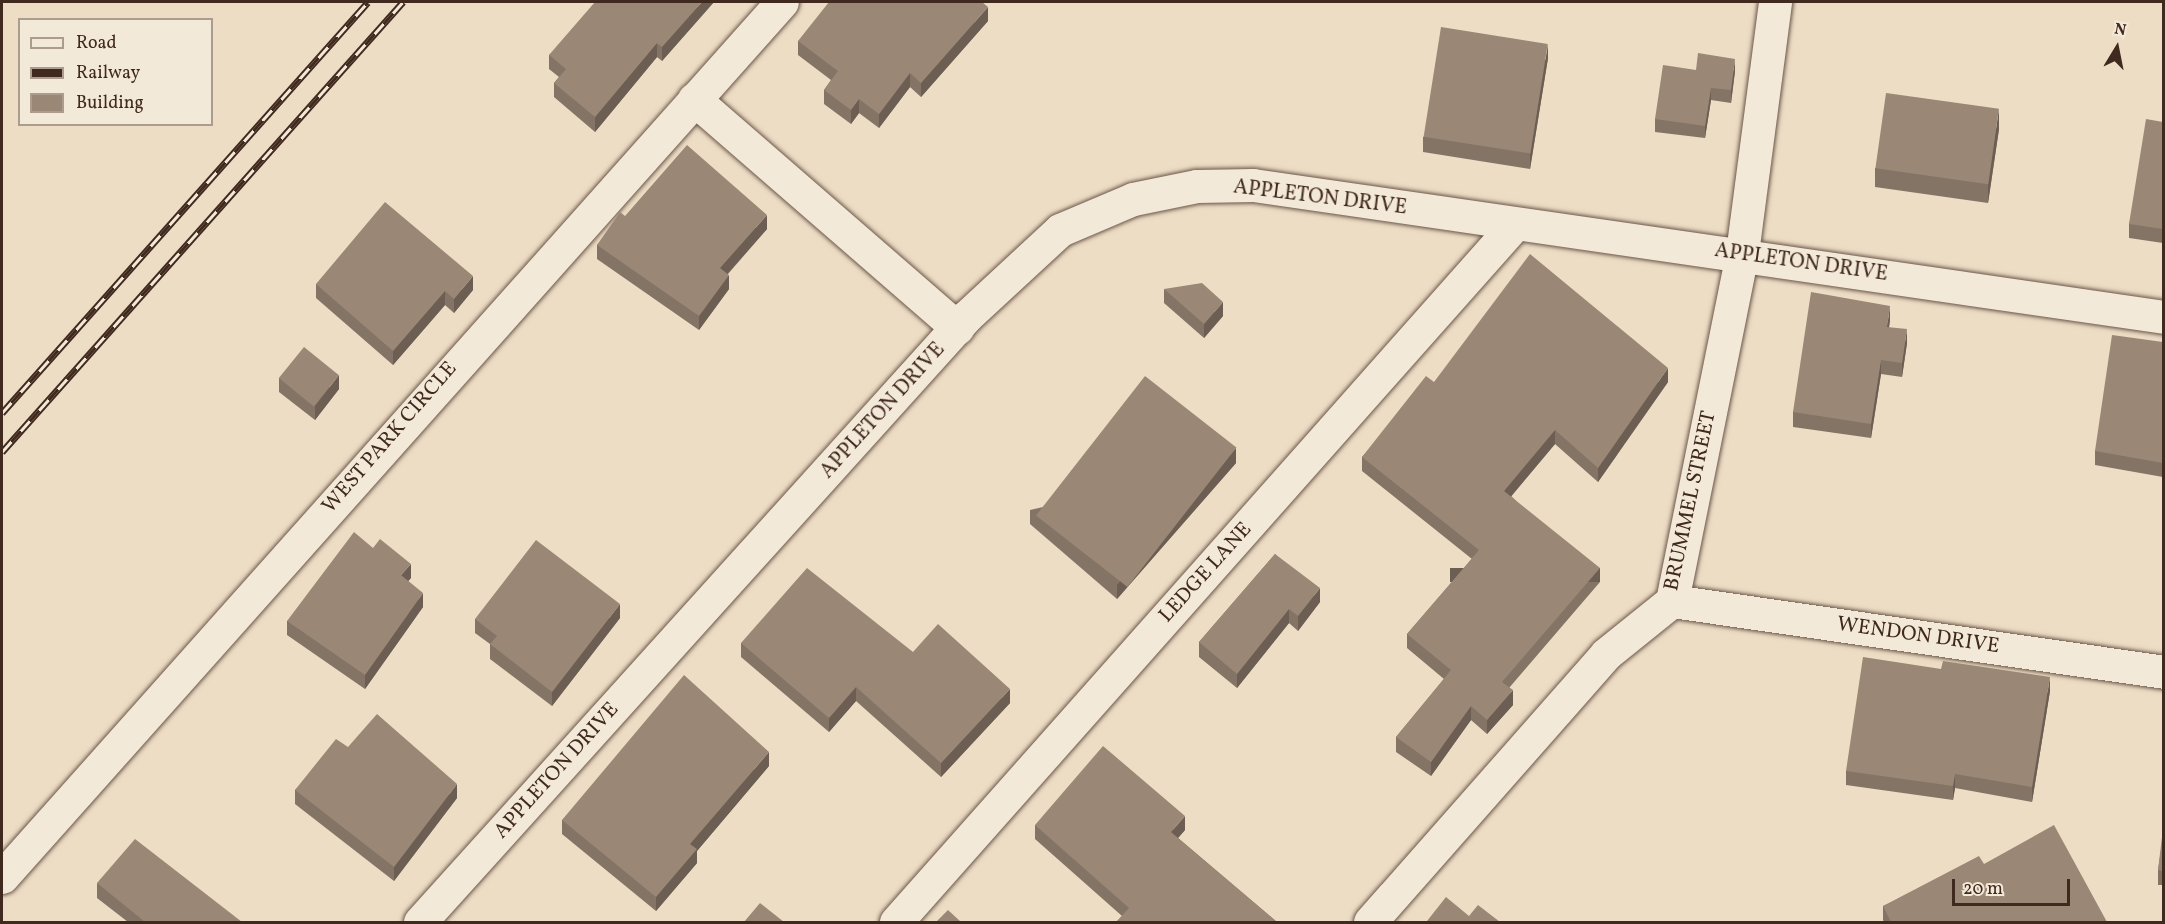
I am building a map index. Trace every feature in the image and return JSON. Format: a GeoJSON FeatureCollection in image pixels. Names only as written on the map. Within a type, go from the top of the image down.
{"type":"FeatureCollection","features":[{"type":"Feature","properties":{"kind":"street","name":"WEST PARK CIRCLE"},"geometry":{"type":"LineString","coordinates":[[2,877],[782,2]]}},
{"type":"Feature","properties":{"kind":"street","name":"BRUMMEL STREET"},"geometry":{"type":"LineString","coordinates":[[1370,922],[1606,654],[1672,601],[1742,254],[1775,2]]}},
{"type":"Feature","properties":{"kind":"street"},"geometry":{"type":"LineString","coordinates":[[694,99],[957,328]]}},
{"type":"Feature","properties":{"kind":"street","name":"APPLETON DRIVE"},"geometry":{"type":"LineString","coordinates":[[420,922],[957,328],[1060,230],[1133,199],[1197,186],[1253,185],[1515,224],[1742,254],[2163,317]]}},
{"type":"Feature","properties":{"kind":"street","name":"LEDGE LANE"},"geometry":{"type":"LineString","coordinates":[[896,922],[1515,224]]}},
{"type":"Feature","properties":{"kind":"street","name":"WENDON DRIVE"},"geometry":{"type":"LineString","coordinates":[[1672,601],[2163,672]]}},
{"type":"Feature","properties":{"kind":"building"},"geometry":{"type":"Polygon","coordinates":[[[595,2],[702,2],[662,47],[657,43],[595,117],[554,83],[566,69],[549,55],[595,2]]]}},
{"type":"Feature","properties":{"kind":"building"},"geometry":{"type":"Polygon","coordinates":[[[829,2],[982,2],[988,7],[921,83],[910,73],[879,114],[859,99],[851,110],[824,90],[838,71],[798,41],[829,2]]]}},
{"type":"Feature","properties":{"kind":"building"},"geometry":{"type":"Polygon","coordinates":[[[1441,27],[1548,44],[1530,154],[1424,137],[1441,27]]]}},
{"type":"Feature","properties":{"kind":"building"},"geometry":{"type":"Polygon","coordinates":[[[1698,53],[1735,59],[1731,90],[1711,88],[1705,126],[1655,119],[1663,65],[1696,70],[1698,53]]]}},
{"type":"Feature","properties":{"kind":"building"},"geometry":{"type":"Polygon","coordinates":[[[1886,93],[1999,109],[1988,184],[1875,168],[1886,93]]]}},
{"type":"Feature","properties":{"kind":"building"},"geometry":{"type":"Polygon","coordinates":[[[2146,119],[2163,122],[2163,229],[2129,224],[2146,119]]]}},
{"type":"Feature","properties":{"kind":"building"},"geometry":{"type":"Polygon","coordinates":[[[687,145],[767,215],[720,268],[729,275],[699,316],[597,245],[620,212],[625,216],[687,145]]]}},
{"type":"Feature","properties":{"kind":"building"},"geometry":{"type":"Polygon","coordinates":[[[385,202],[473,276],[454,299],[445,291],[393,351],[316,284],[385,202]]]}},
{"type":"Feature","properties":{"kind":"building"},"geometry":{"type":"Polygon","coordinates":[[[1530,254],[1668,368],[1598,468],[1555,430],[1504,491],[1600,568],[1502,682],[1513,690],[1487,720],[1471,706],[1431,762],[1396,737],[1451,670],[1407,634],[1479,550],[1362,457],[1426,376],[1434,382],[1530,254]]]}},
{"type":"Feature","properties":{"kind":"building"},"geometry":{"type":"Polygon","coordinates":[[[1202,283],[1223,302],[1204,324],[1164,289],[1202,283]]]}},
{"type":"Feature","properties":{"kind":"building"},"geometry":{"type":"Polygon","coordinates":[[[1811,292],[1890,306],[1887,327],[1907,329],[1902,363],[1881,360],[1871,424],[1793,412],[1811,292]]]}},
{"type":"Feature","properties":{"kind":"building"},"geometry":{"type":"Polygon","coordinates":[[[2112,335],[2163,342],[2163,463],[2095,451],[2112,335]]]}},
{"type":"Feature","properties":{"kind":"building"},"geometry":{"type":"Polygon","coordinates":[[[304,347],[339,375],[314,406],[279,378],[304,347]]]}},
{"type":"Feature","properties":{"kind":"building"},"geometry":{"type":"Polygon","coordinates":[[[1145,376],[1236,447],[1127,587],[1036,515],[1145,376]]]}},
{"type":"Feature","properties":{"kind":"building"},"geometry":{"type":"Polygon","coordinates":[[[354,532],[373,548],[380,539],[411,564],[401,575],[423,593],[365,675],[287,621],[354,532]]]}},
{"type":"Feature","properties":{"kind":"building"},"geometry":{"type":"Polygon","coordinates":[[[536,540],[620,604],[552,692],[490,644],[497,636],[475,619],[536,540]]]}},
{"type":"Feature","properties":{"kind":"building"},"geometry":{"type":"Polygon","coordinates":[[[1275,554],[1320,588],[1298,616],[1289,609],[1237,674],[1199,642],[1275,554]]]}},
{"type":"Feature","properties":{"kind":"building"},"geometry":{"type":"Polygon","coordinates":[[[807,568],[913,652],[938,624],[1010,689],[941,763],[856,687],[829,718],[741,643],[807,568]]]}},
{"type":"Feature","properties":{"kind":"building"},"geometry":{"type":"Polygon","coordinates":[[[1863,657],[1941,669],[1943,661],[2050,677],[2032,787],[1955,774],[1953,786],[1846,771],[1863,657]]]}},
{"type":"Feature","properties":{"kind":"building"},"geometry":{"type":"Polygon","coordinates":[[[684,675],[769,752],[690,844],[697,849],[656,897],[562,820],[684,675]]]}},
{"type":"Feature","properties":{"kind":"building"},"geometry":{"type":"Polygon","coordinates":[[[377,714],[457,784],[394,867],[295,790],[336,739],[348,747],[377,714]]]}},
{"type":"Feature","properties":{"kind":"building"},"geometry":{"type":"Polygon","coordinates":[[[1103,746],[1185,816],[1171,832],[1277,922],[1116,922],[1129,908],[1035,825],[1103,746]]]}},
{"type":"Feature","properties":{"kind":"building"},"geometry":{"type":"Polygon","coordinates":[[[2054,825],[2107,922],[1891,922],[1883,906],[1979,856],[1984,864],[2054,825]]]}},
{"type":"Feature","properties":{"kind":"building"},"geometry":{"type":"Polygon","coordinates":[[[2163,837],[2163,871],[2158,870],[2163,837]]]}},
{"type":"Feature","properties":{"kind":"building"},"geometry":{"type":"Polygon","coordinates":[[[135,839],[242,922],[145,922],[97,883],[135,839]]]}},
{"type":"Feature","properties":{"kind":"building"},"geometry":{"type":"Polygon","coordinates":[[[1446,897],[1469,916],[1478,905],[1500,922],[1428,922],[1446,897]]]}},
{"type":"Feature","properties":{"kind":"building"},"geometry":{"type":"Polygon","coordinates":[[[760,903],[784,922],[744,922],[760,903]]]}},
{"type":"Feature","properties":{"kind":"building"},"geometry":{"type":"Polygon","coordinates":[[[948,910],[961,922],[936,922],[948,910]]]}},
{"type":"Feature","properties":{"kind":"railway"},"geometry":{"type":"LineString","coordinates":[[2,413],[368,2]]}},
{"type":"Feature","properties":{"kind":"railway"},"geometry":{"type":"LineString","coordinates":[[2,452],[403,2]]}}]}
